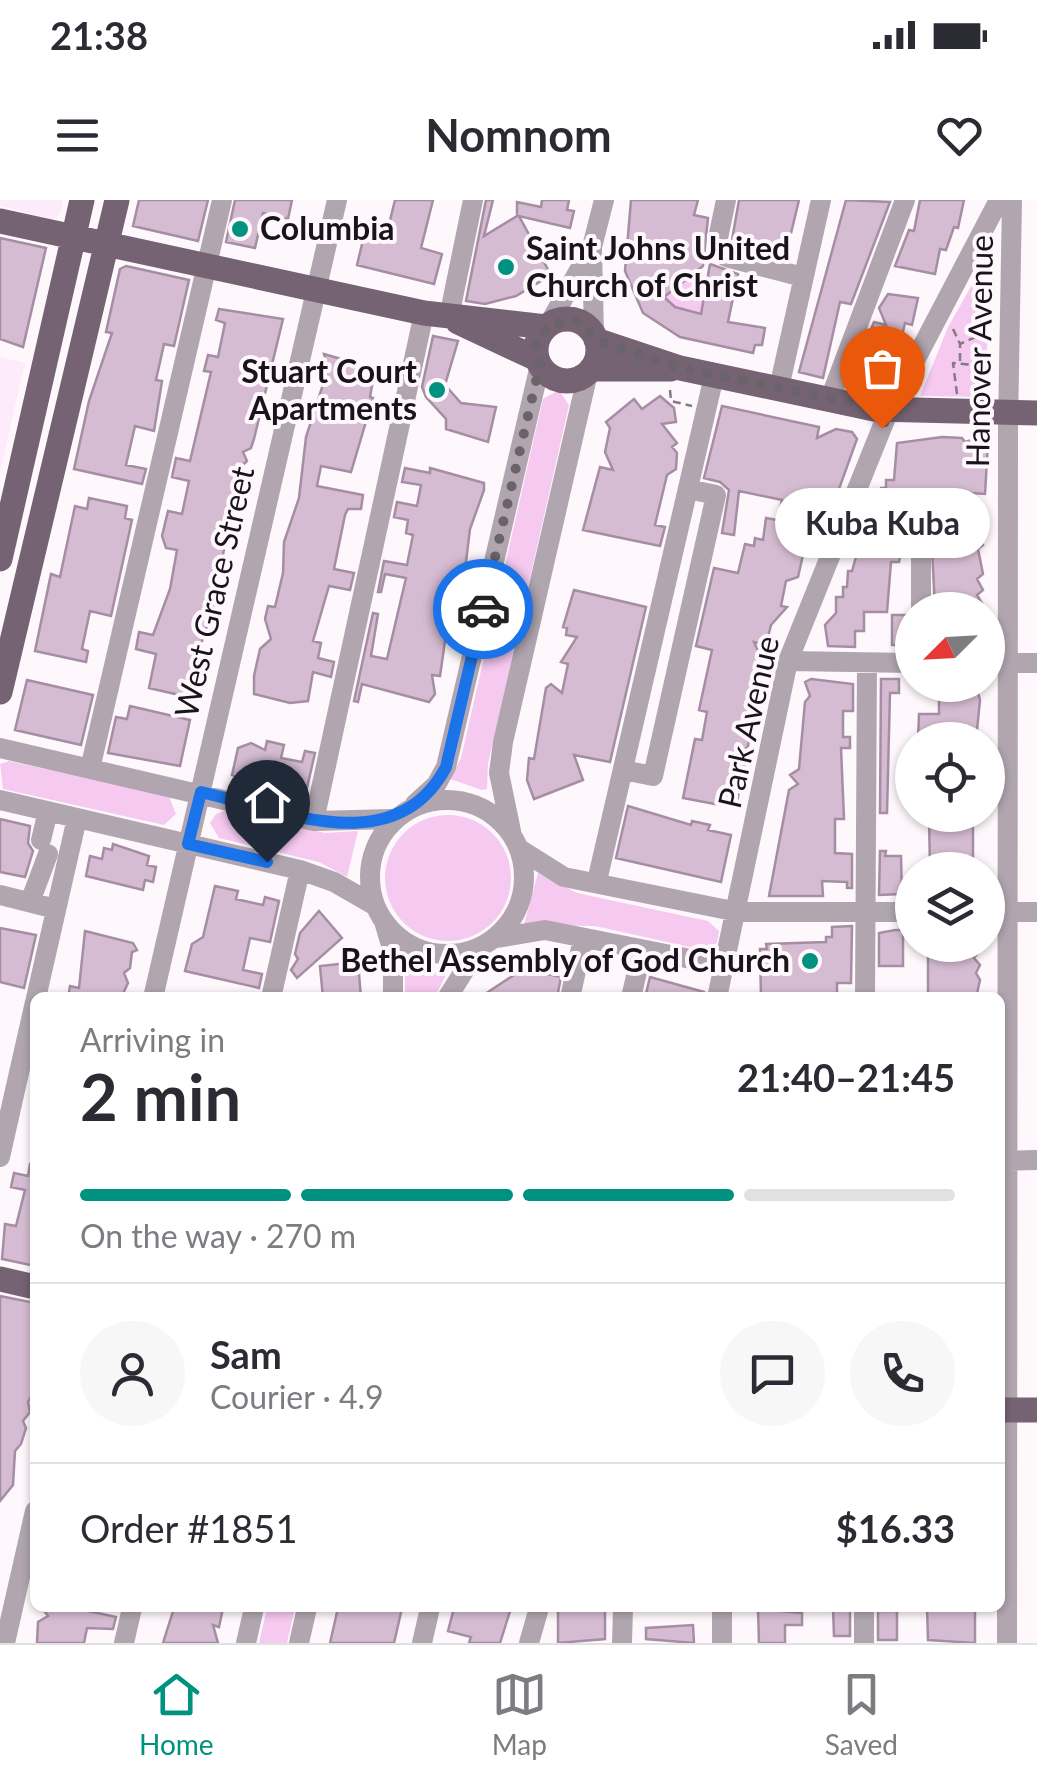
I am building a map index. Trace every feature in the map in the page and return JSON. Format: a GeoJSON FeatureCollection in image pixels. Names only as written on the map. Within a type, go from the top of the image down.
{"type":"FeatureCollection","features":[{"type":"Feature","properties":{"kind":"main road"},"geometry":{"type":"LineString","coordinates":[[0,560],[82,200]]}},
{"type":"Feature","properties":{"kind":"main road"},"geometry":{"type":"LineString","coordinates":[[0,692],[117,200]]}},
{"type":"Feature","properties":{"kind":"main road"},"geometry":{"type":"LineString","coordinates":[[0,222],[436,315],[548,326],[579,321],[595,338],[675,378]]}},
{"type":"Feature","properties":{"kind":"main road"},"geometry":{"type":"LineString","coordinates":[[436,315],[538,362],[562,380],[590,371],[675,378],[714,376],[889,410],[1037,413]]}},
{"type":"Feature","properties":{"kind":"main road"},"geometry":{"type":"LineString","coordinates":[[538,362],[536,345],[548,326]]}},
{"type":"Feature","properties":{"kind":"main road"},"geometry":{"type":"LineString","coordinates":[[590,371],[598,355],[595,338]]}},
{"type":"Feature","properties":{"kind":"main road"},"geometry":{"type":"LineString","coordinates":[[0,1280],[30,1286]]}},
{"type":"Feature","properties":{"kind":"main road"},"geometry":{"type":"LineString","coordinates":[[1005,1410],[1037,1410]]}},
{"type":"Feature","properties":{"kind":"street"},"geometry":{"type":"LineString","coordinates":[[90,768],[222,200]]}},
{"type":"Feature","properties":{"kind":"street","name":"West Grace Street"},"geometry":{"type":"LineString","coordinates":[[154,992],[337,200]]}},
{"type":"Feature","properties":{"kind":"street"},"geometry":{"type":"LineString","coordinates":[[314,821],[436,315],[472,200]]}},
{"type":"Feature","properties":{"kind":"street"},"geometry":{"type":"LineString","coordinates":[[548,326],[592,248],[604,200]]}},
{"type":"Feature","properties":{"kind":"street"},"geometry":{"type":"LineString","coordinates":[[726,200],[717,244],[726,257],[803,277]]}},
{"type":"Feature","properties":{"kind":"street"},"geometry":{"type":"LineString","coordinates":[[779,388],[821,200]]}},
{"type":"Feature","properties":{"kind":"street"},"geometry":{"type":"LineString","coordinates":[[830,399],[904,200]]}},
{"type":"Feature","properties":{"kind":"street","name":"Park Avenue"},"geometry":{"type":"LineString","coordinates":[[720,992],[722,965],[738,912],[788,661],[889,410],[999,200]]}},
{"type":"Feature","properties":{"kind":"street","name":"Hanover Avenue"},"geometry":{"type":"LineString","coordinates":[[1001,592],[1012,200]]}},
{"type":"Feature","properties":{"kind":"street"},"geometry":{"type":"LineString","coordinates":[[592,248],[595,338]]}},
{"type":"Feature","properties":{"kind":"street"},"geometry":{"type":"LineString","coordinates":[[393,992],[393,952],[374,905],[370,859],[392,819],[436,786],[446,767],[538,362]]}},
{"type":"Feature","properties":{"kind":"street"},"geometry":{"type":"LineString","coordinates":[[384,924],[418,947],[442,952],[478,949],[497,938],[512,922],[523,898],[516,840],[499,773],[590,371]]}},
{"type":"Feature","properties":{"kind":"street"},"geometry":{"type":"LineString","coordinates":[[598,882],[714,376]]}},
{"type":"Feature","properties":{"kind":"street"},"geometry":{"type":"LineString","coordinates":[[623,770],[653,776],[716,495],[692,478]]}},
{"type":"Feature","properties":{"kind":"street"},"geometry":{"type":"LineString","coordinates":[[921,551],[921,592]]}},
{"type":"Feature","properties":{"kind":"street"},"geometry":{"type":"LineString","coordinates":[[788,661],[895,663]]}},
{"type":"Feature","properties":{"kind":"street"},"geometry":{"type":"LineString","coordinates":[[865,992],[867,663]]}},
{"type":"Feature","properties":{"kind":"street"},"geometry":{"type":"LineString","coordinates":[[1005,663],[1037,663]]}},
{"type":"Feature","properties":{"kind":"street","name":"Hanover Avenue"},"geometry":{"type":"LineString","coordinates":[[998,702],[998,852]]}},
{"type":"Feature","properties":{"kind":"street"},"geometry":{"type":"LineString","coordinates":[[0,748],[314,821],[392,819]]}},
{"type":"Feature","properties":{"kind":"street"},"geometry":{"type":"LineString","coordinates":[[0,800],[300,870],[334,882],[374,905]]}},
{"type":"Feature","properties":{"kind":"street"},"geometry":{"type":"LineString","coordinates":[[415,804],[460,805],[516,840],[564,877],[738,912],[895,912]]}},
{"type":"Feature","properties":{"kind":"street"},"geometry":{"type":"LineString","coordinates":[[30,902],[38,876],[44,872],[44,847],[61,815]]}},
{"type":"Feature","properties":{"kind":"street"},"geometry":{"type":"LineString","coordinates":[[38,992],[56,909],[61,815]]}},
{"type":"Feature","properties":{"kind":"street"},"geometry":{"type":"LineString","coordinates":[[272,992],[300,870]]}},
{"type":"Feature","properties":{"kind":"street"},"geometry":{"type":"LineString","coordinates":[[0,895],[56,909]]}},
{"type":"Feature","properties":{"kind":"street"},"geometry":{"type":"LineString","coordinates":[[1005,912],[1037,912]]}},
{"type":"Feature","properties":{"kind":"street"},"geometry":{"type":"LineString","coordinates":[[497,938],[545,930],[722,965]]}},
{"type":"Feature","properties":{"kind":"street"},"geometry":{"type":"LineString","coordinates":[[571,992],[583,938]]}},
{"type":"Feature","properties":{"kind":"street"},"geometry":{"type":"LineString","coordinates":[[451,992],[478,949]]}},
{"type":"Feature","properties":{"kind":"street"},"geometry":{"type":"LineString","coordinates":[[632,992],[642,950]]}},
{"type":"Feature","properties":{"kind":"street","name":"Hanover Avenue"},"geometry":{"type":"LineString","coordinates":[[999,962],[1000,992]]}},
{"type":"Feature","properties":{"kind":"street"},"geometry":{"type":"LineString","coordinates":[[0,1157],[30,1026]]}},
{"type":"Feature","properties":{"kind":"street"},"geometry":{"type":"LineString","coordinates":[[1005,1160],[1037,1160]]}},
{"type":"Feature","properties":{"kind":"street","name":"Hanover Avenue"},"geometry":{"type":"LineString","coordinates":[[1005,1488],[1007,1643]]}},
{"type":"Feature","properties":{"kind":"street"},"geometry":{"type":"LineString","coordinates":[[5,1643],[30,1533]]}},
{"type":"Feature","properties":{"kind":"street"},"geometry":{"type":"LineString","coordinates":[[124,1643],[131,1612]]}},
{"type":"Feature","properties":{"kind":"street"},"geometry":{"type":"LineString","coordinates":[[246,1643],[253,1612]]}},
{"type":"Feature","properties":{"kind":"street"},"geometry":{"type":"LineString","coordinates":[[299,1643],[306,1612]]}},
{"type":"Feature","properties":{"kind":"street"},"geometry":{"type":"LineString","coordinates":[[422,1643],[429,1612]]}},
{"type":"Feature","properties":{"kind":"street"},"geometry":{"type":"LineString","coordinates":[[528,1643],[537,1612]]}},
{"type":"Feature","properties":{"kind":"street"},"geometry":{"type":"LineString","coordinates":[[622,1643],[623,1612]]}},
{"type":"Feature","properties":{"kind":"street"},"geometry":{"type":"LineString","coordinates":[[722,1612],[722,1643]]}},
{"type":"Feature","properties":{"kind":"street"},"geometry":{"type":"LineString","coordinates":[[864,1612],[864,1643]]}},
{"type":"Feature","properties":{"kind":"path"},"geometry":{"type":"LineString","coordinates":[[947,327],[960,344],[960,361]]}},
{"type":"Feature","properties":{"kind":"path"},"geometry":{"type":"LineString","coordinates":[[960,344],[990,331]]}},
{"type":"Feature","properties":{"kind":"path"},"geometry":{"type":"LineString","coordinates":[[958,400],[952,363],[974,364]]}},
{"type":"Feature","properties":{"kind":"path"},"geometry":{"type":"LineString","coordinates":[[675,378],[671,401],[686,404]]}},
{"type":"Feature","properties":{"kind":"shaded area"},"geometry":{"type":"Polygon","coordinates":[[[0,200],[63,200],[60,214],[53,219],[0,206],[0,200]]]}},
{"type":"Feature","properties":{"kind":"shaded area"},"geometry":{"type":"Polygon","coordinates":[[[986,260],[988,397],[920,396],[948,327],[986,260]]]}},
{"type":"Feature","properties":{"kind":"shaded area"},"geometry":{"type":"Polygon","coordinates":[[[694,273],[708,277],[701,314],[675,307],[664,297],[694,273]]]}},
{"type":"Feature","properties":{"kind":"shaded area"},"geometry":{"type":"Polygon","coordinates":[[[0,357],[25,363],[0,472],[0,357]]]}},
{"type":"Feature","properties":{"kind":"shaded area"},"geometry":{"type":"Polygon","coordinates":[[[559,390],[569,405],[488,764],[487,789],[482,790],[450,779],[461,758],[543,399],[559,390]]]}},
{"type":"Feature","properties":{"kind":"shaded area"},"geometry":{"type":"Polygon","coordinates":[[[9,761],[169,796],[176,814],[164,825],[3,789],[0,764],[9,761]]]}},
{"type":"Feature","properties":{"kind":"shaded area"},"geometry":{"type":"Polygon","coordinates":[[[227,810],[325,833],[358,831],[347,877],[319,862],[219,838],[210,823],[216,814],[227,810]]]}},
{"type":"Feature","properties":{"kind":"shaded area"},"geometry":{"type":"Polygon","coordinates":[[[448,815],[472,819],[493,833],[507,854],[511,878],[507,902],[493,923],[472,937],[448,941],[424,937],[403,923],[389,902],[385,878],[389,854],[403,833],[424,819],[448,815]]]}},
{"type":"Feature","properties":{"kind":"shaded area"},"geometry":{"type":"Polygon","coordinates":[[[538,873],[577,893],[708,921],[719,931],[717,943],[703,950],[595,926],[524,925],[538,873]]]}},
{"type":"Feature","properties":{"kind":"shaded area"},"geometry":{"type":"Polygon","coordinates":[[[405,966],[447,973],[438,992],[405,992],[405,966]]]}},
{"type":"Feature","properties":{"kind":"shaded area"},"geometry":{"type":"Polygon","coordinates":[[[266,1612],[294,1612],[287,1643],[259,1643],[266,1612]]]}},
{"type":"Feature","properties":{"kind":"building"},"geometry":{"type":"Polygon","coordinates":[[[139,200],[208,200],[198,241],[133,226],[139,200]]]}},
{"type":"Feature","properties":{"kind":"building","name":"Columbia"},"geometry":{"type":"Polygon","coordinates":[[[235,200],[292,200],[288,219],[263,213],[255,248],[226,242],[235,200]]]}},
{"type":"Feature","properties":{"kind":"building"},"geometry":{"type":"Polygon","coordinates":[[[395,200],[433,200],[421,248],[442,254],[434,284],[357,265],[364,236],[385,241],[395,200]]]}},
{"type":"Feature","properties":{"kind":"building","name":"Saint Johns United Church of Christ"},"geometry":{"type":"Polygon","coordinates":[[[486,200],[493,200],[484,236],[517,216],[517,202],[541,207],[542,200],[569,200],[567,210],[574,211],[570,228],[519,216],[551,275],[516,296],[485,304],[466,301],[486,200]]]}},
{"type":"Feature","properties":{"kind":"building"},"geometry":{"type":"Polygon","coordinates":[[[631,200],[698,200],[694,215],[708,218],[703,266],[664,297],[675,307],[701,314],[710,264],[738,274],[728,322],[765,328],[762,345],[755,345],[753,353],[680,337],[643,313],[625,271],[631,200]]]}},
{"type":"Feature","properties":{"kind":"building"},"geometry":{"type":"Polygon","coordinates":[[[739,200],[799,200],[785,258],[735,245],[732,240],[739,200]]]}},
{"type":"Feature","properties":{"kind":"building"},"geometry":{"type":"Polygon","coordinates":[[[846,200],[890,202],[851,304],[840,302],[823,378],[799,372],[846,200]]]}},
{"type":"Feature","properties":{"kind":"building"},"geometry":{"type":"Polygon","coordinates":[[[920,200],[964,200],[958,228],[954,227],[946,250],[940,249],[935,274],[895,266],[909,230],[914,231],[920,200]]]}},
{"type":"Feature","properties":{"kind":"building"},"geometry":{"type":"Polygon","coordinates":[[[0,238],[46,248],[23,347],[0,339],[0,238]]]}},
{"type":"Feature","properties":{"kind":"building"},"geometry":{"type":"Polygon","coordinates":[[[126,266],[189,280],[174,346],[164,344],[156,380],[162,381],[154,431],[135,426],[126,465],[146,469],[142,484],[74,469],[89,401],[112,333],[106,332],[120,269],[126,266]]]}},
{"type":"Feature","properties":{"kind":"building"},"geometry":{"type":"Polygon","coordinates":[[[888,294],[918,298],[912,325],[905,323],[899,348],[893,346],[880,387],[850,384],[874,322],[886,325],[879,308],[888,294]]]}},
{"type":"Feature","properties":{"kind":"building"},"geometry":{"type":"Polygon","coordinates":[[[219,309],[283,319],[254,439],[251,448],[243,452],[247,461],[238,470],[243,478],[232,510],[232,524],[228,523],[221,568],[214,574],[219,585],[212,589],[215,602],[200,647],[204,653],[197,658],[199,670],[188,697],[149,688],[156,654],[136,649],[139,632],[153,635],[170,589],[177,550],[166,548],[162,536],[168,511],[182,514],[189,481],[172,477],[176,458],[190,461],[211,372],[204,371],[208,355],[218,357],[225,323],[216,320],[219,309]]]}},
{"type":"Feature","properties":{"kind":"building","name":"Stuart Court Apartments"},"geometry":{"type":"Polygon","coordinates":[[[433,336],[458,341],[445,385],[461,403],[496,407],[488,442],[446,429],[446,419],[426,397],[422,387],[433,336]]]}},
{"type":"Feature","properties":{"kind":"building"},"geometry":{"type":"Polygon","coordinates":[[[324,354],[375,369],[370,397],[373,398],[351,472],[321,466],[317,486],[363,495],[361,509],[348,509],[345,515],[334,569],[354,573],[350,590],[329,586],[313,641],[321,643],[318,658],[334,662],[331,677],[313,672],[308,701],[290,703],[254,694],[254,676],[260,649],[271,639],[265,619],[268,606],[275,607],[283,573],[284,542],[299,498],[306,437],[328,369],[324,354]]]}},
{"type":"Feature","properties":{"kind":"building"},"geometry":{"type":"Polygon","coordinates":[[[660,396],[674,408],[676,422],[662,424],[677,443],[672,447],[677,453],[676,469],[667,475],[655,525],[665,527],[660,546],[583,530],[600,467],[613,470],[605,452],[610,428],[606,422],[634,399],[642,409],[660,396]]]}},
{"type":"Feature","properties":{"kind":"building"},"geometry":{"type":"Polygon","coordinates":[[[722,406],[819,427],[817,438],[836,429],[852,432],[857,439],[835,500],[806,491],[800,517],[820,521],[818,534],[808,533],[798,577],[786,581],[781,606],[787,607],[771,625],[766,645],[754,642],[764,664],[758,672],[748,746],[739,757],[746,765],[736,772],[741,781],[736,808],[683,798],[695,739],[702,740],[707,712],[699,710],[712,650],[696,646],[714,568],[738,573],[745,544],[754,546],[755,538],[763,540],[766,518],[777,520],[782,500],[739,491],[734,535],[722,533],[729,490],[720,482],[704,478],[722,406]]]}},
{"type":"Feature","properties":{"kind":"building"},"geometry":{"type":"Polygon","coordinates":[[[982,437],[988,443],[985,494],[925,490],[925,496],[918,496],[918,531],[905,531],[899,562],[891,562],[887,612],[864,612],[864,631],[855,631],[855,647],[828,646],[825,625],[836,613],[836,597],[843,597],[848,571],[852,571],[861,539],[866,539],[881,488],[886,488],[886,480],[894,480],[897,443],[962,438],[965,442],[982,437]]]}},
{"type":"Feature","properties":{"kind":"building"},"geometry":{"type":"Polygon","coordinates":[[[405,468],[430,473],[430,468],[484,483],[484,490],[470,529],[466,562],[454,579],[461,581],[451,628],[447,627],[440,676],[432,675],[435,694],[429,702],[362,684],[358,702],[354,701],[373,613],[378,614],[371,656],[387,659],[406,578],[385,574],[378,592],[384,561],[407,565],[413,535],[406,533],[408,520],[394,517],[397,502],[417,506],[421,485],[402,482],[405,468]]]}},
{"type":"Feature","properties":{"kind":"building"},"geometry":{"type":"Polygon","coordinates":[[[89,498],[127,506],[125,518],[132,520],[111,616],[90,611],[82,649],[88,651],[86,662],[35,651],[51,574],[60,577],[75,506],[87,509],[89,498]]]}},
{"type":"Feature","properties":{"kind":"building"},"geometry":{"type":"Polygon","coordinates":[[[985,523],[979,537],[983,545],[978,549],[983,574],[977,579],[981,592],[934,592],[931,527],[985,523]]]}},
{"type":"Feature","properties":{"kind":"building"},"geometry":{"type":"Polygon","coordinates":[[[574,590],[646,607],[610,762],[574,755],[583,780],[534,799],[527,780],[529,758],[534,759],[546,688],[551,684],[562,693],[568,664],[561,662],[577,637],[566,635],[567,628],[563,627],[574,590]]]}},
{"type":"Feature","properties":{"kind":"building"},"geometry":{"type":"Polygon","coordinates":[[[892,615],[895,615],[895,645],[892,615]]]}},
{"type":"Feature","properties":{"kind":"building"},"geometry":{"type":"Polygon","coordinates":[[[811,679],[853,684],[853,711],[843,711],[843,737],[850,737],[850,748],[841,748],[844,819],[835,819],[835,853],[852,854],[852,888],[847,888],[847,882],[822,881],[823,896],[769,896],[789,790],[798,784],[790,775],[799,769],[805,702],[810,696],[805,682],[811,679]]]}},
{"type":"Feature","properties":{"kind":"building"},"geometry":{"type":"Polygon","coordinates":[[[881,679],[895,679],[895,693],[890,693],[887,813],[880,813],[881,679]]]}},
{"type":"Feature","properties":{"kind":"building"},"geometry":{"type":"Polygon","coordinates":[[[27,680],[93,695],[81,745],[15,730],[27,680]]]}},
{"type":"Feature","properties":{"kind":"building"},"geometry":{"type":"Polygon","coordinates":[[[939,702],[980,702],[978,722],[919,722],[919,714],[939,714],[939,702]]]}},
{"type":"Feature","properties":{"kind":"building"},"geometry":{"type":"Polygon","coordinates":[[[130,706],[190,720],[180,766],[108,753],[116,717],[127,719],[130,706]]]}},
{"type":"Feature","properties":{"kind":"building"},"geometry":{"type":"Polygon","coordinates":[[[267,741],[284,745],[281,758],[302,762],[305,751],[315,753],[306,792],[232,775],[238,748],[251,743],[265,750],[267,741]]]}},
{"type":"Feature","properties":{"kind":"building"},"geometry":{"type":"Polygon","coordinates":[[[628,806],[691,825],[692,821],[710,825],[708,830],[731,835],[721,882],[616,858],[628,806]]]}},
{"type":"Feature","properties":{"kind":"building"},"geometry":{"type":"Polygon","coordinates":[[[0,819],[30,826],[28,843],[33,851],[25,877],[0,872],[0,819]]]}},
{"type":"Feature","properties":{"kind":"building"},"geometry":{"type":"Polygon","coordinates":[[[929,832],[973,832],[973,852],[930,852],[929,832]]]}},
{"type":"Feature","properties":{"kind":"building"},"geometry":{"type":"Polygon","coordinates":[[[113,844],[149,856],[147,865],[156,867],[153,882],[145,880],[143,890],[86,876],[90,856],[102,859],[104,848],[112,850],[113,844]]]}},
{"type":"Feature","properties":{"kind":"building"},"geometry":{"type":"Polygon","coordinates":[[[880,851],[886,851],[885,856],[895,856],[895,894],[879,895],[880,851]]]}},
{"type":"Feature","properties":{"kind":"building"},"geometry":{"type":"Polygon","coordinates":[[[215,886],[238,891],[236,899],[263,905],[265,897],[279,901],[270,942],[250,938],[243,970],[262,974],[259,988],[185,971],[192,944],[203,937],[215,886]]]}},
{"type":"Feature","properties":{"kind":"building"},"geometry":{"type":"Polygon","coordinates":[[[319,911],[342,938],[297,978],[291,970],[298,959],[295,954],[300,933],[319,911]]]}},
{"type":"Feature","properties":{"kind":"building","name":"Bethel Assembly of God Church"},"geometry":{"type":"Polygon","coordinates":[[[852,926],[851,983],[837,983],[837,992],[761,992],[760,949],[767,949],[766,944],[826,942],[826,937],[832,937],[832,927],[852,926]]]}},
{"type":"Feature","properties":{"kind":"building"},"geometry":{"type":"Polygon","coordinates":[[[0,928],[36,935],[24,988],[0,982],[0,928]]]}},
{"type":"Feature","properties":{"kind":"building"},"geometry":{"type":"Polygon","coordinates":[[[895,930],[895,962],[903,962],[903,966],[879,966],[879,933],[895,930]]]}},
{"type":"Feature","properties":{"kind":"building"},"geometry":{"type":"Polygon","coordinates":[[[85,931],[133,943],[137,950],[132,952],[130,968],[124,973],[128,983],[124,992],[69,992],[70,986],[79,988],[85,931]]]}},
{"type":"Feature","properties":{"kind":"building"},"geometry":{"type":"Polygon","coordinates":[[[358,962],[360,992],[322,992],[320,966],[358,962]]]}},
{"type":"Feature","properties":{"kind":"building"},"geometry":{"type":"Polygon","coordinates":[[[928,962],[980,965],[976,973],[980,980],[977,992],[928,992],[928,962]]]}},
{"type":"Feature","properties":{"kind":"building"},"geometry":{"type":"Polygon","coordinates":[[[523,969],[561,977],[558,992],[488,992],[523,969]]]}},
{"type":"Feature","properties":{"kind":"building"},"geometry":{"type":"Polygon","coordinates":[[[650,977],[704,992],[646,992],[650,977]]]}},
{"type":"Feature","properties":{"kind":"building"},"geometry":{"type":"Polygon","coordinates":[[[30,1164],[30,1265],[2,1259],[5,1224],[16,1226],[25,1190],[11,1187],[14,1173],[28,1176],[30,1164]]]}},
{"type":"Feature","properties":{"kind":"building"},"geometry":{"type":"Polygon","coordinates":[[[0,1296],[30,1302],[30,1412],[23,1421],[26,1428],[15,1451],[13,1485],[0,1501],[0,1296]]]}},
{"type":"Feature","properties":{"kind":"building"},"geometry":{"type":"Polygon","coordinates":[[[45,1612],[93,1612],[116,1617],[113,1629],[87,1628],[84,1643],[37,1643],[38,1622],[48,1616],[45,1612]]]}},
{"type":"Feature","properties":{"kind":"building"},"geometry":{"type":"Polygon","coordinates":[[[173,1612],[222,1612],[219,1627],[213,1625],[218,1643],[163,1643],[173,1612]]]}},
{"type":"Feature","properties":{"kind":"building"},"geometry":{"type":"Polygon","coordinates":[[[337,1612],[401,1612],[394,1643],[330,1643],[337,1612]]]}},
{"type":"Feature","properties":{"kind":"building"},"geometry":{"type":"Polygon","coordinates":[[[453,1612],[510,1612],[500,1643],[469,1643],[471,1637],[448,1631],[453,1612]]]}},
{"type":"Feature","properties":{"kind":"building"},"geometry":{"type":"Polygon","coordinates":[[[558,1612],[605,1612],[605,1639],[558,1643],[558,1612]]]}},
{"type":"Feature","properties":{"kind":"building"},"geometry":{"type":"Polygon","coordinates":[[[758,1612],[802,1613],[802,1625],[785,1625],[785,1643],[759,1643],[758,1612]]]}},
{"type":"Feature","properties":{"kind":"building"},"geometry":{"type":"Polygon","coordinates":[[[833,1612],[850,1612],[850,1636],[834,1636],[833,1612]]]}},
{"type":"Feature","properties":{"kind":"building"},"geometry":{"type":"Polygon","coordinates":[[[878,1612],[897,1612],[897,1640],[878,1640],[878,1612]]]}},
{"type":"Feature","properties":{"kind":"building"},"geometry":{"type":"Polygon","coordinates":[[[927,1612],[975,1612],[975,1643],[928,1640],[927,1612]]]}},
{"type":"Feature","properties":{"kind":"building"},"geometry":{"type":"Polygon","coordinates":[[[693,1625],[694,1643],[646,1639],[646,1628],[693,1625]]]}},
{"type":"Feature","properties":{"kind":"way so far"},"geometry":{"type":"LineString","coordinates":[[483,609],[540,364],[536,345],[549,324],[579,321],[596,340],[680,368],[889,410],[882,428]]}},
{"type":"Feature","properties":{"kind":"place","name":"Columbia"},"geometry":{"type":"Point","coordinates":[240,229]}},
{"type":"Feature","properties":{"kind":"place","name":"Saint Johns United Church of Christ"},"geometry":{"type":"Point","coordinates":[506,267]}},
{"type":"Feature","properties":{"kind":"place","name":"Stuart Court Apartments"},"geometry":{"type":"Point","coordinates":[437,390]}},
{"type":"Feature","properties":{"kind":"place","name":"Kuba Kuba"},"geometry":{"type":"Point","coordinates":[882,428]}},
{"type":"Feature","properties":{"kind":"place","name":"Bethel Assembly of God Church"},"geometry":{"type":"Point","coordinates":[810,961]}},
{"type":"Feature","properties":{"kind":"route"},"geometry":{"type":"LineString","coordinates":[[267,862],[188,844],[201,792],[314,821],[359,824],[392,819],[436,786],[446,767],[483,609]]}}]}
